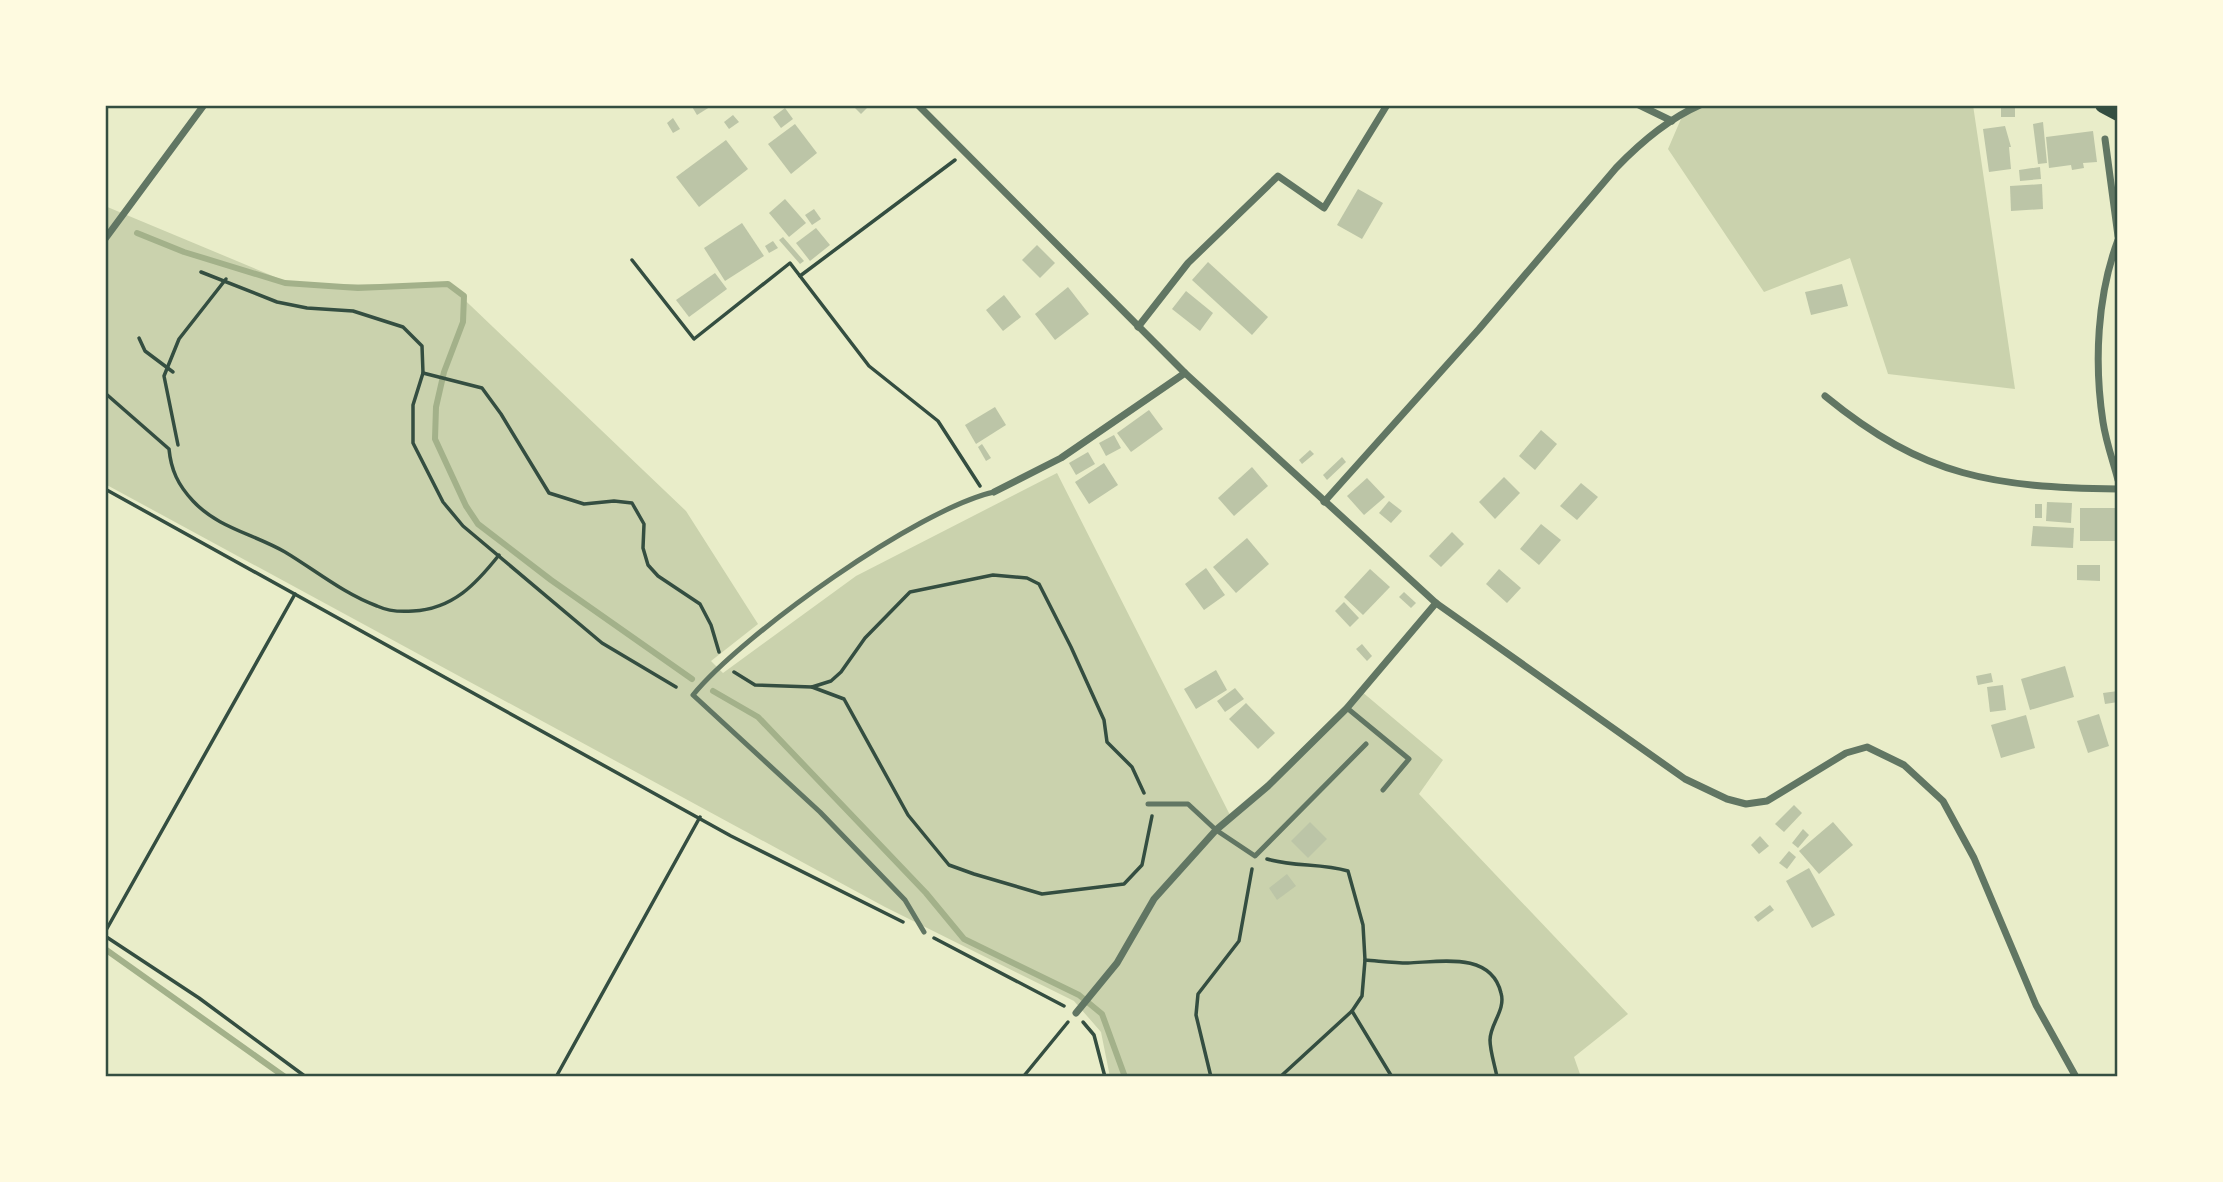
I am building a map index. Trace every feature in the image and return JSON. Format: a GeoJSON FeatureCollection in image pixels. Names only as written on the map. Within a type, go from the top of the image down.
{"type":"FeatureCollection","features":[{"type":"Feature","properties":{"kind":"main road"},"geometry":{"type":"LineString","coordinates":[[2103,105],[2118,113]]}},
{"type":"Feature","properties":{"kind":"street"},"geometry":{"type":"LineString","coordinates":[[105,239],[204,105]]}},
{"type":"Feature","properties":{"kind":"street"},"geometry":{"type":"LineString","coordinates":[[918,105],[1185,373],[1436,603],[1685,779],[1727,799],[1745,804],[1767,801],[1846,752],[1867,747],[1904,765],[1943,801],[1974,858],[2036,1005],[2076,1077]]}},
{"type":"Feature","properties":{"kind":"street"},"geometry":{"type":"LineString","coordinates":[[1138,327],[1188,263],[1278,176],[1324,208],[1387,105]]}},
{"type":"Feature","properties":{"kind":"street"},"geometry":{"type":"LineString","coordinates":[[1639,105],[1672,121]]}},
{"type":"Feature","properties":{"kind":"street"},"geometry":{"type":"LineString","coordinates":[[1324,502],[1479,329],[1616,168],[1637,146],[1700,105]]}},
{"type":"Feature","properties":{"kind":"street"},"geometry":{"type":"LineString","coordinates":[[2105,139],[2118,238],[2105,274],[2100,368],[2103,423],[2118,480]]}},
{"type":"Feature","properties":{"kind":"street"},"geometry":{"type":"LineString","coordinates":[[994,492],[1061,458],[1185,373]]}},
{"type":"Feature","properties":{"kind":"street"},"geometry":{"type":"LineString","coordinates":[[1825,396],[1857,422],[1897,446],[1955,472],[1998,483],[2118,489]]}},
{"type":"Feature","properties":{"kind":"street"},"geometry":{"type":"LineString","coordinates":[[1076,1013],[1117,963],[1154,899],[1216,830],[1268,786],[1347,708],[1436,603]]}},
{"type":"Feature","properties":{"kind":"lane"},"geometry":{"type":"LineString","coordinates":[[924,932],[905,900],[820,812],[693,695],[750,641],[857,562],[904,533],[994,492]]}},
{"type":"Feature","properties":{"kind":"lane"},"geometry":{"type":"LineString","coordinates":[[1347,708],[1409,759],[1383,790]]}},
{"type":"Feature","properties":{"kind":"lane"},"geometry":{"type":"LineString","coordinates":[[1148,804],[1188,804],[1216,830],[1255,856],[1366,744]]}},
{"type":"Feature","properties":{"kind":"path"},"geometry":{"type":"LineString","coordinates":[[800,276],[965,153]]}},
{"type":"Feature","properties":{"kind":"path"},"geometry":{"type":"LineString","coordinates":[[632,260],[694,339],[790,263],[869,366],[938,421],[978,479],[983,495]]}},
{"type":"Feature","properties":{"kind":"path"},"geometry":{"type":"LineString","coordinates":[[201,272],[226,279],[277,302],[307,308],[353,311],[402,327],[422,346],[423,373],[413,405],[414,443],[443,502],[463,526],[602,643],[676,687]]}},
{"type":"Feature","properties":{"kind":"path"},"geometry":{"type":"LineString","coordinates":[[169,449],[180,444],[164,376],[179,339],[226,279]]}},
{"type":"Feature","properties":{"kind":"path"},"geometry":{"type":"LineString","coordinates":[[139,338],[145,351],[173,372]]}},
{"type":"Feature","properties":{"kind":"path"},"geometry":{"type":"LineString","coordinates":[[423,373],[482,388],[549,494],[583,504],[614,501],[632,503],[644,524],[643,548],[648,565],[658,576],[700,604],[712,631]]}},
{"type":"Feature","properties":{"kind":"path"},"geometry":{"type":"LineString","coordinates":[[105,393],[169,449],[176,480],[193,501],[213,519],[283,551],[338,586],[383,608],[415,611],[456,599],[499,555]]}},
{"type":"Feature","properties":{"kind":"path"},"geometry":{"type":"LineString","coordinates":[[105,489],[700,817],[1076,1013],[1094,1035],[1105,1077]]}},
{"type":"Feature","properties":{"kind":"path"},"geometry":{"type":"LineString","coordinates":[[755,684],[812,687],[844,699],[908,815],[949,864],[1042,894],[1124,884],[1142,865],[1153,818],[1148,804],[1132,767],[1107,742],[1104,720],[1039,583],[1027,578],[993,575],[910,592],[865,638],[841,673],[831,681],[812,687]]}},
{"type":"Feature","properties":{"kind":"path"},"geometry":{"type":"LineString","coordinates":[[295,594],[105,934],[199,998],[306,1077]]}},
{"type":"Feature","properties":{"kind":"path"},"geometry":{"type":"LineString","coordinates":[[556,1077],[700,817]]}},
{"type":"Feature","properties":{"kind":"path"},"geometry":{"type":"LineString","coordinates":[[1212,1077],[1196,1015],[1198,994],[1239,941],[1255,856],[1284,864],[1327,864],[1348,871],[1363,925],[1365,960],[1362,996],[1352,1011],[1280,1077]]}},
{"type":"Feature","properties":{"kind":"path"},"geometry":{"type":"LineString","coordinates":[[1365,960],[1406,963],[1454,959],[1472,963],[1490,974],[1502,992],[1502,1006],[1490,1039],[1497,1077]]}},
{"type":"Feature","properties":{"kind":"path"},"geometry":{"type":"LineString","coordinates":[[1352,1011],[1392,1077]]}},
{"type":"Feature","properties":{"kind":"path"},"geometry":{"type":"LineString","coordinates":[[1023,1077],[1076,1013]]}},
{"type":"Feature","properties":{"kind":"green space"},"geometry":{"type":"Polygon","coordinates":[[[1687,105],[1973,105],[2015,389],[1888,374],[1850,258],[1764,292],[1668,149],[1687,105]]]}},
{"type":"Feature","properties":{"kind":"green space"},"geometry":{"type":"Polygon","coordinates":[[[105,206],[292,284],[448,284],[686,511],[758,624],[711,661],[723,673],[856,576],[1057,473],[1231,817],[1361,691],[1443,760],[1419,794],[1628,1014],[1574,1057],[1581,1077],[1110,1077],[1101,1032],[1074,1001],[885,907],[105,484],[105,206]]]}},
{"type":"Feature","properties":{"kind":"building"},"geometry":{"type":"Polygon","coordinates":[[[691,105],[713,105],[697,115],[691,105]]]}},
{"type":"Feature","properties":{"kind":"building"},"geometry":{"type":"Polygon","coordinates":[[[855,105],[870,105],[861,114],[853,106],[855,105]]]}},
{"type":"Feature","properties":{"kind":"building"},"geometry":{"type":"Polygon","coordinates":[[[2001,105],[2015,105],[2015,117],[2001,117],[2001,105]]]}},
{"type":"Feature","properties":{"kind":"building"},"geometry":{"type":"Polygon","coordinates":[[[785,108],[793,119],[781,128],[773,117],[785,108]]]}},
{"type":"Feature","properties":{"kind":"building"},"geometry":{"type":"Polygon","coordinates":[[[733,115],[739,122],[729,129],[724,122],[733,115]]]}},
{"type":"Feature","properties":{"kind":"building"},"geometry":{"type":"Polygon","coordinates":[[[673,118],[680,129],[673,133],[667,123],[673,118]]]}},
{"type":"Feature","properties":{"kind":"building"},"geometry":{"type":"Polygon","coordinates":[[[2043,122],[2047,163],[2038,164],[2033,124],[2043,122]]]}},
{"type":"Feature","properties":{"kind":"building"},"geometry":{"type":"Polygon","coordinates":[[[795,124],[817,153],[791,174],[768,144],[795,124]]]}},
{"type":"Feature","properties":{"kind":"building"},"geometry":{"type":"Polygon","coordinates":[[[2005,126],[2011,147],[2011,169],[1989,172],[1983,129],[2005,126]]]}},
{"type":"Feature","properties":{"kind":"building"},"geometry":{"type":"Polygon","coordinates":[[[2093,131],[2097,162],[2083,163],[2084,168],[2072,170],[2071,165],[2049,168],[2046,137],[2093,131]]]}},
{"type":"Feature","properties":{"kind":"building"},"geometry":{"type":"Polygon","coordinates":[[[726,140],[748,169],[699,207],[676,177],[726,140]]]}},
{"type":"Feature","properties":{"kind":"building"},"geometry":{"type":"Polygon","coordinates":[[[2040,167],[2041,179],[2020,181],[2019,170],[2040,167]]]}},
{"type":"Feature","properties":{"kind":"building"},"geometry":{"type":"Polygon","coordinates":[[[2042,184],[2043,209],[2011,211],[2010,186],[2042,184]]]}},
{"type":"Feature","properties":{"kind":"building"},"geometry":{"type":"Polygon","coordinates":[[[1358,189],[1383,203],[1362,239],[1337,225],[1358,189]]]}},
{"type":"Feature","properties":{"kind":"building"},"geometry":{"type":"Polygon","coordinates":[[[785,199],[806,223],[789,237],[769,213],[785,199]]]}},
{"type":"Feature","properties":{"kind":"building"},"geometry":{"type":"Polygon","coordinates":[[[814,209],[821,219],[812,225],[805,215],[814,209]]]}},
{"type":"Feature","properties":{"kind":"building"},"geometry":{"type":"Polygon","coordinates":[[[742,223],[764,256],[725,281],[704,248],[742,223]]]}},
{"type":"Feature","properties":{"kind":"building"},"geometry":{"type":"Polygon","coordinates":[[[816,228],[830,245],[810,261],[796,243],[816,228]]]}},
{"type":"Feature","properties":{"kind":"building"},"geometry":{"type":"Polygon","coordinates":[[[783,237],[804,261],[800,264],[779,240],[783,237]]]}},
{"type":"Feature","properties":{"kind":"building"},"geometry":{"type":"Polygon","coordinates":[[[773,241],[778,248],[769,253],[765,246],[773,241]]]}},
{"type":"Feature","properties":{"kind":"building"},"geometry":{"type":"Polygon","coordinates":[[[1037,245],[1055,263],[1040,278],[1022,260],[1037,245]]]}},
{"type":"Feature","properties":{"kind":"building"},"geometry":{"type":"Polygon","coordinates":[[[1208,262],[1268,317],[1252,335],[1192,280],[1208,262]]]}},
{"type":"Feature","properties":{"kind":"building"},"geometry":{"type":"Polygon","coordinates":[[[715,273],[727,289],[689,317],[676,300],[715,273]]]}},
{"type":"Feature","properties":{"kind":"building"},"geometry":{"type":"Polygon","coordinates":[[[1842,284],[1848,306],[1811,315],[1805,292],[1842,284]]]}},
{"type":"Feature","properties":{"kind":"building"},"geometry":{"type":"Polygon","coordinates":[[[1068,287],[1089,314],[1055,340],[1035,314],[1068,287]]]}},
{"type":"Feature","properties":{"kind":"building"},"geometry":{"type":"Polygon","coordinates":[[[1186,291],[1213,313],[1200,331],[1172,309],[1186,291]]]}},
{"type":"Feature","properties":{"kind":"building"},"geometry":{"type":"Polygon","coordinates":[[[1004,295],[1021,317],[1003,331],[986,310],[1004,295]]]}},
{"type":"Feature","properties":{"kind":"building"},"geometry":{"type":"Polygon","coordinates":[[[995,407],[1006,425],[976,444],[965,425],[995,407]]]}},
{"type":"Feature","properties":{"kind":"building"},"geometry":{"type":"Polygon","coordinates":[[[1149,410],[1163,429],[1131,452],[1117,433],[1149,410]]]}},
{"type":"Feature","properties":{"kind":"building"},"geometry":{"type":"Polygon","coordinates":[[[1541,430],[1557,444],[1535,470],[1519,456],[1541,430]]]}},
{"type":"Feature","properties":{"kind":"building"},"geometry":{"type":"Polygon","coordinates":[[[1114,435],[1121,448],[1106,456],[1099,443],[1114,435]]]}},
{"type":"Feature","properties":{"kind":"building"},"geometry":{"type":"Polygon","coordinates":[[[982,444],[991,458],[986,461],[978,447],[982,444]]]}},
{"type":"Feature","properties":{"kind":"building"},"geometry":{"type":"Polygon","coordinates":[[[1310,450],[1314,454],[1302,464],[1299,460],[1310,450]]]}},
{"type":"Feature","properties":{"kind":"building"},"geometry":{"type":"Polygon","coordinates":[[[1088,452],[1095,464],[1076,475],[1069,463],[1088,452]]]}},
{"type":"Feature","properties":{"kind":"building"},"geometry":{"type":"Polygon","coordinates":[[[1342,457],[1346,462],[1327,480],[1323,475],[1342,457]]]}},
{"type":"Feature","properties":{"kind":"building"},"geometry":{"type":"Polygon","coordinates":[[[1104,463],[1118,485],[1089,504],[1075,482],[1104,463]]]}},
{"type":"Feature","properties":{"kind":"building"},"geometry":{"type":"Polygon","coordinates":[[[1252,467],[1268,486],[1234,516],[1218,498],[1252,467]]]}},
{"type":"Feature","properties":{"kind":"building"},"geometry":{"type":"Polygon","coordinates":[[[1504,477],[1520,493],[1495,519],[1479,502],[1504,477]]]}},
{"type":"Feature","properties":{"kind":"building"},"geometry":{"type":"Polygon","coordinates":[[[1367,478],[1385,497],[1364,515],[1347,496],[1367,478]]]}},
{"type":"Feature","properties":{"kind":"building"},"geometry":{"type":"Polygon","coordinates":[[[1581,483],[1598,497],[1577,520],[1560,506],[1581,483]]]}},
{"type":"Feature","properties":{"kind":"building"},"geometry":{"type":"Polygon","coordinates":[[[1389,501],[1402,511],[1391,523],[1379,513],[1389,501]]]}},
{"type":"Feature","properties":{"kind":"building"},"geometry":{"type":"Polygon","coordinates":[[[2047,502],[2072,503],[2071,523],[2046,521],[2047,502]]]}},
{"type":"Feature","properties":{"kind":"building"},"geometry":{"type":"Polygon","coordinates":[[[2035,504],[2042,504],[2042,518],[2035,518],[2035,504]]]}},
{"type":"Feature","properties":{"kind":"building"},"geometry":{"type":"Polygon","coordinates":[[[2080,508],[2117,508],[2117,541],[2080,541],[2080,508]]]}},
{"type":"Feature","properties":{"kind":"building"},"geometry":{"type":"Polygon","coordinates":[[[1541,524],[1561,540],[1539,565],[1520,549],[1541,524]]]}},
{"type":"Feature","properties":{"kind":"building"},"geometry":{"type":"Polygon","coordinates":[[[2033,526],[2074,528],[2073,548],[2031,546],[2033,526]]]}},
{"type":"Feature","properties":{"kind":"building"},"geometry":{"type":"Polygon","coordinates":[[[1452,532],[1464,544],[1441,567],[1429,556],[1452,532]]]}},
{"type":"Feature","properties":{"kind":"building"},"geometry":{"type":"Polygon","coordinates":[[[1247,538],[1269,564],[1236,593],[1213,567],[1247,538]]]}},
{"type":"Feature","properties":{"kind":"building"},"geometry":{"type":"Polygon","coordinates":[[[2077,565],[2100,565],[2100,581],[2077,580],[2077,565]]]}},
{"type":"Feature","properties":{"kind":"building"},"geometry":{"type":"Polygon","coordinates":[[[1206,568],[1225,595],[1204,610],[1185,584],[1206,568]]]}},
{"type":"Feature","properties":{"kind":"building"},"geometry":{"type":"Polygon","coordinates":[[[1370,569],[1390,587],[1363,615],[1344,597],[1370,569]]]}},
{"type":"Feature","properties":{"kind":"building"},"geometry":{"type":"Polygon","coordinates":[[[1499,569],[1521,588],[1507,603],[1486,584],[1499,569]]]}},
{"type":"Feature","properties":{"kind":"building"},"geometry":{"type":"Polygon","coordinates":[[[1404,592],[1416,603],[1411,608],[1399,597],[1404,592]]]}},
{"type":"Feature","properties":{"kind":"building"},"geometry":{"type":"Polygon","coordinates":[[[1344,602],[1359,618],[1350,627],[1335,611],[1344,602]]]}},
{"type":"Feature","properties":{"kind":"building"},"geometry":{"type":"Polygon","coordinates":[[[1362,644],[1372,656],[1367,661],[1356,649],[1362,644]]]}},
{"type":"Feature","properties":{"kind":"building"},"geometry":{"type":"Polygon","coordinates":[[[2065,666],[2074,697],[2030,710],[2021,679],[2065,666]]]}},
{"type":"Feature","properties":{"kind":"building"},"geometry":{"type":"Polygon","coordinates":[[[1216,670],[1227,690],[1196,709],[1184,689],[1216,670]]]}},
{"type":"Feature","properties":{"kind":"building"},"geometry":{"type":"Polygon","coordinates":[[[1991,673],[1993,682],[1978,685],[1976,676],[1991,673]]]}},
{"type":"Feature","properties":{"kind":"building"},"geometry":{"type":"Polygon","coordinates":[[[2003,685],[2006,710],[1990,712],[1987,687],[2003,685]]]}},
{"type":"Feature","properties":{"kind":"building"},"geometry":{"type":"Polygon","coordinates":[[[1235,688],[1244,699],[1225,712],[1217,701],[1235,688]]]}},
{"type":"Feature","properties":{"kind":"building"},"geometry":{"type":"Polygon","coordinates":[[[2118,691],[2118,702],[2105,704],[2103,693],[2118,691]]]}},
{"type":"Feature","properties":{"kind":"building"},"geometry":{"type":"Polygon","coordinates":[[[1246,703],[1275,733],[1258,749],[1229,719],[1246,703]]]}},
{"type":"Feature","properties":{"kind":"building"},"geometry":{"type":"Polygon","coordinates":[[[2099,714],[2109,746],[2088,753],[2077,721],[2099,714]]]}},
{"type":"Feature","properties":{"kind":"building"},"geometry":{"type":"Polygon","coordinates":[[[2026,715],[2035,748],[2001,758],[1991,725],[2026,715]]]}},
{"type":"Feature","properties":{"kind":"building"},"geometry":{"type":"Polygon","coordinates":[[[1794,805],[1802,813],[1784,832],[1775,824],[1794,805]]]}},
{"type":"Feature","properties":{"kind":"building"},"geometry":{"type":"Polygon","coordinates":[[[1310,822],[1327,839],[1308,858],[1291,841],[1310,822]]]}},
{"type":"Feature","properties":{"kind":"building"},"geometry":{"type":"Polygon","coordinates":[[[1833,822],[1853,845],[1819,874],[1799,851],[1833,822]]]}},
{"type":"Feature","properties":{"kind":"building"},"geometry":{"type":"Polygon","coordinates":[[[1803,829],[1809,835],[1798,848],[1792,843],[1803,829]]]}},
{"type":"Feature","properties":{"kind":"building"},"geometry":{"type":"Polygon","coordinates":[[[1760,836],[1769,846],[1759,854],[1751,845],[1760,836]]]}},
{"type":"Feature","properties":{"kind":"building"},"geometry":{"type":"Polygon","coordinates":[[[1789,851],[1796,857],[1787,869],[1779,863],[1789,851]]]}},
{"type":"Feature","properties":{"kind":"building"},"geometry":{"type":"Polygon","coordinates":[[[1809,868],[1835,915],[1812,928],[1786,881],[1809,868]]]}},
{"type":"Feature","properties":{"kind":"building"},"geometry":{"type":"Polygon","coordinates":[[[1287,874],[1296,886],[1277,900],[1269,888],[1287,874]]]}},
{"type":"Feature","properties":{"kind":"building"},"geometry":{"type":"Polygon","coordinates":[[[1770,905],[1774,910],[1758,922],[1754,917],[1770,905]]]}},
{"type":"Feature","properties":{"kind":"waterway"},"geometry":{"type":"LineString","coordinates":[[137,233],[184,252],[285,283],[358,288],[448,284],[464,296],[463,322],[444,372],[436,407],[435,439],[466,506],[478,524],[551,580],[692,679]]}},
{"type":"Feature","properties":{"kind":"waterway"},"geometry":{"type":"LineString","coordinates":[[713,691],[758,717],[926,893],[964,939],[1079,995],[1102,1014],[1125,1077]]}},
{"type":"Feature","properties":{"kind":"waterway"},"geometry":{"type":"LineString","coordinates":[[105,949],[285,1077]]}}]}
